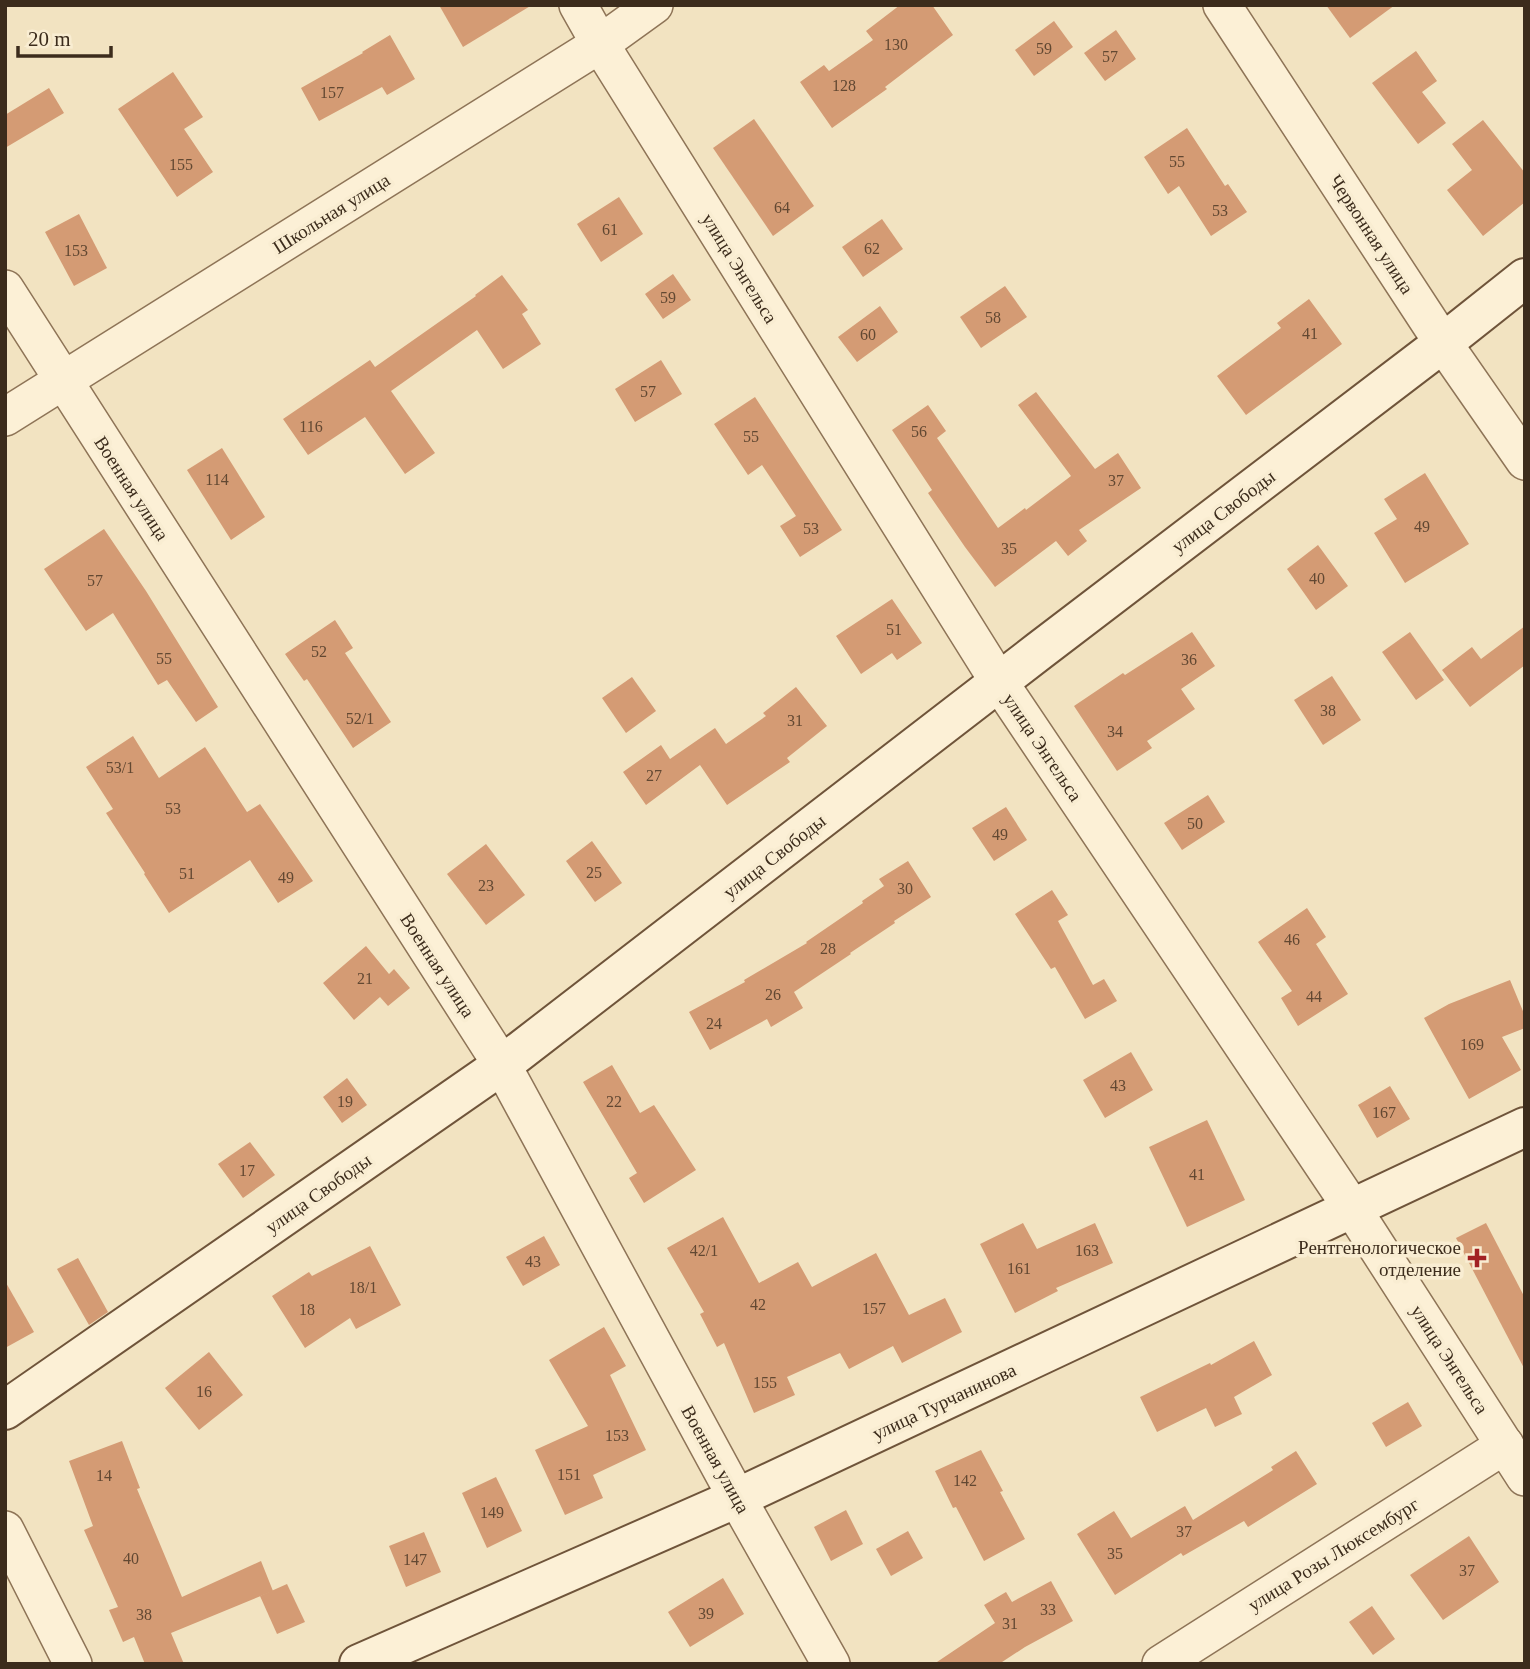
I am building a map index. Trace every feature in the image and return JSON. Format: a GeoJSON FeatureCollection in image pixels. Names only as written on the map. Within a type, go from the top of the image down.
{"type":"FeatureCollection","features":[{"type":"Feature","properties":{"kind":"street","name":"улица Энгельса"},"geometry":{"type":"LineString","coordinates":[[578,5],[999,682],[1352,1208],[1518,1463]]}},
{"type":"Feature","properties":{"kind":"street","name":"Школьная улица"},"geometry":{"type":"LineString","coordinates":[[5,418],[600,44],[654,5]]}},
{"type":"Feature","properties":{"kind":"street","name":"Червонная улица"},"geometry":{"type":"LineString","coordinates":[[1222,5],[1443,344],[1525,461]]}},
{"type":"Feature","properties":{"kind":"street","name":"улица Свободы"},"geometry":{"type":"LineString","coordinates":[[5,1410],[502,1065],[1443,344],[1525,278]]}},
{"type":"Feature","properties":{"kind":"street","name":"Военная улица"},"geometry":{"type":"LineString","coordinates":[[5,289],[502,1065],[737,1498],[831,1664]]}},
{"type":"Feature","properties":{"kind":"street","name":"улица Турчанинова"},"geometry":{"type":"LineString","coordinates":[[359,1664],[737,1498],[1525,1127]]}},
{"type":"Feature","properties":{"kind":"street","name":"улица Розы Люксембург"},"geometry":{"type":"LineString","coordinates":[[1161,1664],[1518,1463]]}},
{"type":"Feature","properties":{"kind":"street"},"geometry":{"type":"LineString","coordinates":[[5,1530],[73,1664]]}},
{"type":"Feature","properties":{"kind":"building"},"geometry":{"type":"Polygon","coordinates":[[[439,5],[532,5],[463,47],[439,5]]]}},
{"type":"Feature","properties":{"kind":"building"},"geometry":{"type":"Polygon","coordinates":[[[900,5],[932,5],[953,35],[885,87],[887,89],[832,128],[800,82],[824,65],[829,71],[873,40],[866,31],[900,5]]]}},
{"type":"Feature","properties":{"kind":"building"},"geometry":{"type":"Polygon","coordinates":[[[1326,5],[1395,5],[1350,38],[1326,5]]]}},
{"type":"Feature","properties":{"kind":"building"},"geometry":{"type":"Polygon","coordinates":[[[1054,21],[1073,47],[1034,76],[1015,50],[1054,21]]]}},
{"type":"Feature","properties":{"kind":"building"},"geometry":{"type":"Polygon","coordinates":[[[1116,30],[1136,59],[1105,81],[1084,53],[1116,30]]]}},
{"type":"Feature","properties":{"kind":"building"},"geometry":{"type":"Polygon","coordinates":[[[390,35],[415,79],[387,95],[382,87],[319,121],[301,88],[390,35]]]}},
{"type":"Feature","properties":{"kind":"building"},"geometry":{"type":"Polygon","coordinates":[[[1416,51],[1437,81],[1422,92],[1446,123],[1418,144],[1372,83],[1416,51]]]}},
{"type":"Feature","properties":{"kind":"building"},"geometry":{"type":"Polygon","coordinates":[[[173,72],[203,117],[184,129],[213,172],[177,197],[118,109],[173,72]]]}},
{"type":"Feature","properties":{"kind":"building"},"geometry":{"type":"Polygon","coordinates":[[[49,88],[64,113],[5,148],[5,115],[49,88]]]}},
{"type":"Feature","properties":{"kind":"building"},"geometry":{"type":"Polygon","coordinates":[[[754,119],[814,206],[773,236],[713,148],[754,119]]]}},
{"type":"Feature","properties":{"kind":"building"},"geometry":{"type":"Polygon","coordinates":[[[1483,120],[1525,173],[1525,202],[1483,236],[1447,190],[1472,170],[1452,144],[1483,120]]]}},
{"type":"Feature","properties":{"kind":"building"},"geometry":{"type":"Polygon","coordinates":[[[1187,128],[1225,186],[1228,184],[1247,212],[1211,236],[1179,186],[1168,194],[1144,157],[1187,128]]]}},
{"type":"Feature","properties":{"kind":"building"},"geometry":{"type":"Polygon","coordinates":[[[619,197],[643,234],[601,262],[577,224],[619,197]]]}},
{"type":"Feature","properties":{"kind":"building"},"geometry":{"type":"Polygon","coordinates":[[[79,214],[107,268],[74,286],[45,232],[79,214]]]}},
{"type":"Feature","properties":{"kind":"building"},"geometry":{"type":"Polygon","coordinates":[[[882,219],[903,249],[863,277],[842,247],[882,219]]]}},
{"type":"Feature","properties":{"kind":"building"},"geometry":{"type":"Polygon","coordinates":[[[673,274],[691,300],[663,319],[645,294],[673,274]]]}},
{"type":"Feature","properties":{"kind":"building"},"geometry":{"type":"Polygon","coordinates":[[[502,275],[528,310],[522,314],[541,344],[503,369],[477,330],[391,391],[435,453],[405,474],[365,417],[308,455],[283,419],[370,360],[375,367],[502,275]]]}},
{"type":"Feature","properties":{"kind":"building"},"geometry":{"type":"Polygon","coordinates":[[[1005,286],[1027,317],[981,348],[960,317],[1005,286]]]}},
{"type":"Feature","properties":{"kind":"building"},"geometry":{"type":"Polygon","coordinates":[[[1309,299],[1342,344],[1246,415],[1217,376],[1281,328],[1277,323],[1309,299]]]}},
{"type":"Feature","properties":{"kind":"building"},"geometry":{"type":"Polygon","coordinates":[[[880,306],[898,332],[857,362],[838,337],[880,306]]]}},
{"type":"Feature","properties":{"kind":"building"},"geometry":{"type":"Polygon","coordinates":[[[661,360],[682,394],[635,422],[615,389],[661,360]]]}},
{"type":"Feature","properties":{"kind":"building"},"geometry":{"type":"Polygon","coordinates":[[[1036,392],[1095,469],[1118,453],[1141,488],[1079,530],[1087,541],[1068,556],[1056,541],[995,587],[928,493],[932,490],[892,430],[928,405],[946,431],[937,438],[998,528],[1071,476],[1018,405],[1036,392]]]}},
{"type":"Feature","properties":{"kind":"building"},"geometry":{"type":"Polygon","coordinates":[[[755,397],[842,530],[800,557],[780,526],[796,516],[762,465],[748,475],[714,424],[755,397]]]}},
{"type":"Feature","properties":{"kind":"building"},"geometry":{"type":"Polygon","coordinates":[[[222,448],[265,517],[231,540],[187,470],[222,448]]]}},
{"type":"Feature","properties":{"kind":"building"},"geometry":{"type":"Polygon","coordinates":[[[1425,473],[1469,544],[1405,583],[1374,533],[1397,519],[1384,499],[1425,473]]]}},
{"type":"Feature","properties":{"kind":"building"},"geometry":{"type":"Polygon","coordinates":[[[104,529],[218,707],[196,722],[167,680],[158,685],[113,613],[86,631],[44,569],[104,529]]]}},
{"type":"Feature","properties":{"kind":"building"},"geometry":{"type":"Polygon","coordinates":[[[1318,545],[1348,586],[1316,610],[1287,569],[1318,545]]]}},
{"type":"Feature","properties":{"kind":"building"},"geometry":{"type":"Polygon","coordinates":[[[892,599],[922,643],[897,660],[892,653],[861,674],[836,636],[892,599]]]}},
{"type":"Feature","properties":{"kind":"building"},"geometry":{"type":"Polygon","coordinates":[[[335,620],[353,648],[345,653],[391,722],[353,748],[307,679],[304,681],[285,654],[335,620]]]}},
{"type":"Feature","properties":{"kind":"building"},"geometry":{"type":"Polygon","coordinates":[[[1525,626],[1525,665],[1470,707],[1442,670],[1472,647],[1481,659],[1525,626]]]}},
{"type":"Feature","properties":{"kind":"building"},"geometry":{"type":"Polygon","coordinates":[[[1192,632],[1215,666],[1181,689],[1195,709],[1147,741],[1152,748],[1117,771],[1074,706],[1192,632]]]}},
{"type":"Feature","properties":{"kind":"building"},"geometry":{"type":"Polygon","coordinates":[[[1410,632],[1444,680],[1416,700],[1382,652],[1410,632]]]}},
{"type":"Feature","properties":{"kind":"building"},"geometry":{"type":"Polygon","coordinates":[[[1332,676],[1361,720],[1323,745],[1294,700],[1332,676]]]}},
{"type":"Feature","properties":{"kind":"building"},"geometry":{"type":"Polygon","coordinates":[[[632,677],[656,711],[626,733],[602,698],[632,677]]]}},
{"type":"Feature","properties":{"kind":"building"},"geometry":{"type":"Polygon","coordinates":[[[796,687],[827,726],[787,758],[790,762],[727,805],[700,765],[646,805],[623,772],[661,745],[670,759],[715,728],[726,744],[766,716],[763,713],[796,687]]]}},
{"type":"Feature","properties":{"kind":"building"},"geometry":{"type":"Polygon","coordinates":[[[133,736],[159,778],[205,747],[247,812],[260,804],[313,881],[278,903],[250,860],[169,913],[106,813],[113,809],[86,767],[133,736]]]}},
{"type":"Feature","properties":{"kind":"building"},"geometry":{"type":"Polygon","coordinates":[[[1208,795],[1225,822],[1182,850],[1164,823],[1208,795]]]}},
{"type":"Feature","properties":{"kind":"building"},"geometry":{"type":"Polygon","coordinates":[[[1006,807],[1027,840],[994,861],[972,828],[1006,807]]]}},
{"type":"Feature","properties":{"kind":"building"},"geometry":{"type":"Polygon","coordinates":[[[592,841],[622,883],[595,902],[566,861],[592,841]]]}},
{"type":"Feature","properties":{"kind":"building"},"geometry":{"type":"Polygon","coordinates":[[[486,844],[525,895],[486,925],[447,874],[486,844]]]}},
{"type":"Feature","properties":{"kind":"building"},"geometry":{"type":"Polygon","coordinates":[[[908,861],[931,897],[794,992],[803,1008],[771,1027],[767,1019],[710,1050],[689,1012],[745,982],[744,980],[807,943],[884,886],[879,879],[908,861]]]}},
{"type":"Feature","properties":{"kind":"building"},"geometry":{"type":"Polygon","coordinates":[[[1052,890],[1068,915],[1058,921],[1093,985],[1104,979],[1117,1001],[1085,1019],[1055,967],[1051,969],[1015,914],[1052,890]]]}},
{"type":"Feature","properties":{"kind":"building"},"geometry":{"type":"Polygon","coordinates":[[[1307,908],[1326,937],[1316,944],[1348,994],[1298,1026],[1281,998],[1292,991],[1258,942],[1307,908]]]}},
{"type":"Feature","properties":{"kind":"building"},"geometry":{"type":"Polygon","coordinates":[[[366,946],[389,974],[394,969],[410,988],[388,1006],[380,997],[354,1020],[323,983],[366,946]]]}},
{"type":"Feature","properties":{"kind":"building"},"geometry":{"type":"Polygon","coordinates":[[[1510,980],[1525,1016],[1525,1028],[1502,1037],[1521,1070],[1469,1099],[1424,1018],[1449,1004],[1510,980]]]}},
{"type":"Feature","properties":{"kind":"building"},"geometry":{"type":"Polygon","coordinates":[[[1131,1052],[1153,1090],[1105,1118],[1083,1080],[1131,1052]]]}},
{"type":"Feature","properties":{"kind":"building"},"geometry":{"type":"Polygon","coordinates":[[[612,1065],[640,1113],[654,1105],[696,1170],[644,1203],[629,1178],[637,1173],[583,1082],[612,1065]]]}},
{"type":"Feature","properties":{"kind":"building"},"geometry":{"type":"Polygon","coordinates":[[[347,1078],[367,1105],[342,1123],[323,1097],[347,1078]]]}},
{"type":"Feature","properties":{"kind":"building"},"geometry":{"type":"Polygon","coordinates":[[[1390,1086],[1410,1119],[1377,1138],[1358,1105],[1390,1086]]]}},
{"type":"Feature","properties":{"kind":"building"},"geometry":{"type":"Polygon","coordinates":[[[1207,1120],[1245,1200],[1187,1227],[1149,1147],[1207,1120]]]}},
{"type":"Feature","properties":{"kind":"building"},"geometry":{"type":"Polygon","coordinates":[[[250,1142],[275,1175],[243,1198],[218,1164],[250,1142]]]}},
{"type":"Feature","properties":{"kind":"building"},"geometry":{"type":"Polygon","coordinates":[[[723,1217],[759,1283],[798,1262],[812,1287],[876,1253],[909,1315],[945,1298],[962,1332],[902,1363],[893,1346],[849,1369],[840,1353],[787,1377],[795,1395],[754,1413],[724,1343],[717,1347],[700,1314],[704,1312],[667,1248],[723,1217]]]}},
{"type":"Feature","properties":{"kind":"building"},"geometry":{"type":"Polygon","coordinates":[[[1023,1223],[1037,1249],[1095,1223],[1113,1263],[1056,1288],[1058,1291],[1015,1313],[980,1244],[1023,1223]]]}},
{"type":"Feature","properties":{"kind":"building"},"geometry":{"type":"Polygon","coordinates":[[[1486,1223],[1525,1298],[1525,1370],[1456,1238],[1486,1223]]]}},
{"type":"Feature","properties":{"kind":"building"},"geometry":{"type":"Polygon","coordinates":[[[544,1236],[560,1265],[523,1286],[506,1257],[544,1236]]]}},
{"type":"Feature","properties":{"kind":"building"},"geometry":{"type":"Polygon","coordinates":[[[370,1246],[401,1305],[356,1329],[350,1318],[305,1348],[272,1296],[309,1272],[312,1276],[370,1246]]]}},
{"type":"Feature","properties":{"kind":"building"},"geometry":{"type":"Polygon","coordinates":[[[78,1258],[108,1312],[89,1325],[57,1269],[78,1258]]]}},
{"type":"Feature","properties":{"kind":"building"},"geometry":{"type":"Polygon","coordinates":[[[5,1281],[34,1332],[5,1348],[5,1281]]]}},
{"type":"Feature","properties":{"kind":"building"},"geometry":{"type":"Polygon","coordinates":[[[604,1327],[626,1366],[610,1375],[646,1450],[593,1475],[603,1498],[565,1515],[535,1450],[588,1426],[549,1360],[604,1327]]]}},
{"type":"Feature","properties":{"kind":"building"},"geometry":{"type":"Polygon","coordinates":[[[1254,1341],[1272,1375],[1234,1397],[1242,1414],[1215,1427],[1206,1408],[1157,1432],[1140,1397],[1210,1363],[1211,1365],[1254,1341]]]}},
{"type":"Feature","properties":{"kind":"building"},"geometry":{"type":"Polygon","coordinates":[[[209,1352],[243,1395],[199,1430],[165,1388],[209,1352]]]}},
{"type":"Feature","properties":{"kind":"building"},"geometry":{"type":"Polygon","coordinates":[[[1408,1402],[1422,1426],[1386,1447],[1372,1423],[1408,1402]]]}},
{"type":"Feature","properties":{"kind":"building"},"geometry":{"type":"Polygon","coordinates":[[[122,1441],[140,1488],[137,1489],[182,1597],[261,1561],[273,1591],[171,1633],[184,1664],[145,1664],[134,1637],[123,1642],[109,1610],[118,1607],[84,1530],[93,1526],[69,1461],[122,1441]]]}},
{"type":"Feature","properties":{"kind":"building"},"geometry":{"type":"Polygon","coordinates":[[[981,1450],[1025,1539],[984,1561],[935,1471],[981,1450]]]}},
{"type":"Feature","properties":{"kind":"building"},"geometry":{"type":"Polygon","coordinates":[[[1296,1451],[1317,1484],[1248,1527],[1244,1521],[1183,1556],[1181,1553],[1115,1595],[1077,1534],[1114,1511],[1131,1538],[1185,1506],[1193,1520],[1273,1470],[1271,1467],[1296,1451]]]}},
{"type":"Feature","properties":{"kind":"building"},"geometry":{"type":"Polygon","coordinates":[[[496,1477],[522,1531],[487,1548],[462,1493],[496,1477]]]}},
{"type":"Feature","properties":{"kind":"building"},"geometry":{"type":"Polygon","coordinates":[[[846,1510],[863,1544],[831,1561],[814,1527],[846,1510]]]}},
{"type":"Feature","properties":{"kind":"building"},"geometry":{"type":"Polygon","coordinates":[[[908,1531],[923,1558],[891,1576],[876,1549],[908,1531]]]}},
{"type":"Feature","properties":{"kind":"building"},"geometry":{"type":"Polygon","coordinates":[[[424,1532],[441,1572],[406,1587],[389,1546],[424,1532]]]}},
{"type":"Feature","properties":{"kind":"building"},"geometry":{"type":"Polygon","coordinates":[[[1469,1536],[1499,1582],[1443,1620],[1410,1575],[1469,1536]]]}},
{"type":"Feature","properties":{"kind":"building"},"geometry":{"type":"Polygon","coordinates":[[[723,1578],[744,1614],[690,1647],[668,1612],[723,1578]]]}},
{"type":"Feature","properties":{"kind":"building"},"geometry":{"type":"Polygon","coordinates":[[[1051,1581],[1073,1621],[999,1664],[934,1664],[995,1623],[984,1605],[1006,1592],[1012,1602],[1051,1581]]]}},
{"type":"Feature","properties":{"kind":"building"},"geometry":{"type":"Polygon","coordinates":[[[287,1584],[305,1622],[277,1634],[260,1596],[287,1584]]]}},
{"type":"Feature","properties":{"kind":"building"},"geometry":{"type":"Polygon","coordinates":[[[1372,1606],[1395,1639],[1373,1655],[1349,1622],[1372,1606]]]}},
{"type":"Feature","properties":{"kind":"place","name":"Рентгенологическое отделение"},"geometry":{"type":"Point","coordinates":[1477,1258]}}]}
